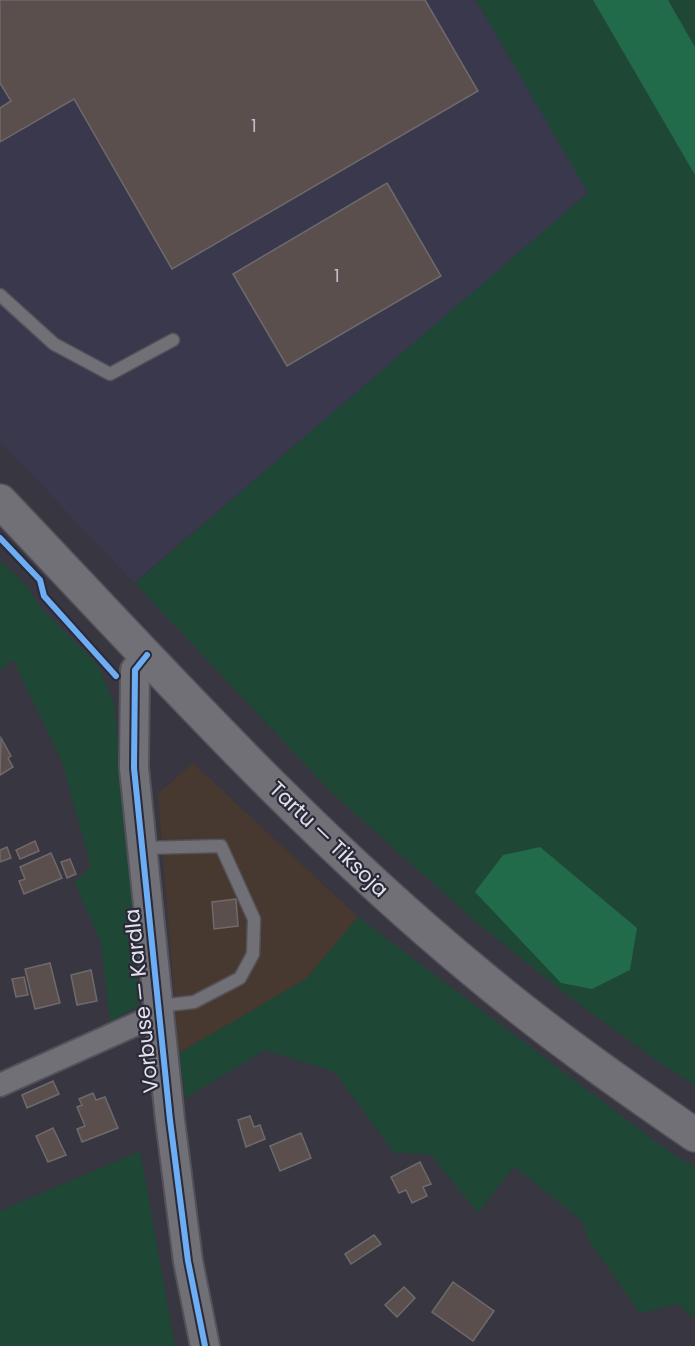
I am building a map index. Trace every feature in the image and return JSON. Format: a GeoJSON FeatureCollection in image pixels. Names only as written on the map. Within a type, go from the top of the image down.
{"type":"FeatureCollection","features":[{"type":"Feature","properties":{"kind":"main road","name":"Tartu — Tiksoja"},"geometry":{"type":"LineString","coordinates":[[0,501],[270,783],[351,862],[478,974],[610,1077],[695,1135]]}},
{"type":"Feature","properties":{"kind":"street","name":"Vorbuse — Kardla"},"geometry":{"type":"LineString","coordinates":[[147,656],[135,670],[134,768],[170,1120],[187,1249],[205,1346]]}},
{"type":"Feature","properties":{"kind":"street"},"geometry":{"type":"LineString","coordinates":[[0,1085],[159,1010]]}},
{"type":"Feature","properties":{"kind":"lane"},"geometry":{"type":"LineString","coordinates":[[0,295],[54,344],[110,374],[174,340]]}},
{"type":"Feature","properties":{"kind":"lane"},"geometry":{"type":"LineString","coordinates":[[143,848],[221,846],[254,919],[253,954],[240,978],[194,1002],[159,1010]]}},
{"type":"Feature","properties":{"kind":"shaded area"},"geometry":{"type":"Polygon","coordinates":[[[0,0],[476,0],[589,193],[134,583],[0,441],[0,0]]]}},
{"type":"Feature","properties":{"kind":"shaded area"},"geometry":{"type":"Polygon","coordinates":[[[193,763],[358,917],[306,979],[179,1053],[158,794],[193,763]]]}},
{"type":"Feature","properties":{"kind":"green space"},"geometry":{"type":"Polygon","coordinates":[[[476,0],[593,0],[695,175],[695,1085],[660,1063],[563,992],[475,921],[331,792],[135,583],[588,193],[476,0]]]}},
{"type":"Feature","properties":{"kind":"green space"},"geometry":{"type":"Polygon","coordinates":[[[593,0],[668,0],[695,47],[695,175],[593,0]]]}},
{"type":"Feature","properties":{"kind":"green space"},"geometry":{"type":"Polygon","coordinates":[[[668,0],[695,0],[695,47],[668,0]]]}},
{"type":"Feature","properties":{"kind":"green space"},"geometry":{"type":"Polygon","coordinates":[[[0,561],[24,583],[42,609],[98,665],[114,703],[134,915],[139,1005],[110,1022],[101,943],[75,883],[91,866],[61,759],[13,660],[0,670],[0,561]]]}},
{"type":"Feature","properties":{"kind":"green space"},"geometry":{"type":"Polygon","coordinates":[[[540,847],[637,928],[630,970],[592,989],[561,983],[475,892],[503,855],[540,847]]]}},
{"type":"Feature","properties":{"kind":"green space"},"geometry":{"type":"Polygon","coordinates":[[[358,917],[671,1153],[695,1167],[695,1319],[678,1304],[640,1313],[587,1238],[583,1222],[514,1166],[478,1213],[430,1154],[394,1153],[335,1072],[265,1050],[185,1098],[179,1053],[306,979],[358,917]]]}},
{"type":"Feature","properties":{"kind":"green space"},"geometry":{"type":"Polygon","coordinates":[[[140,1151],[175,1346],[0,1346],[0,1211],[140,1151]]]}},
{"type":"Feature","properties":{"kind":"building"},"geometry":{"type":"Polygon","coordinates":[[[0,0],[425,0],[478,91],[172,269],[74,99],[0,142],[0,108],[11,101],[0,83],[0,0]]]}},
{"type":"Feature","properties":{"kind":"building"},"geometry":{"type":"Polygon","coordinates":[[[387,183],[441,276],[287,366],[233,274],[387,183]]]}},
{"type":"Feature","properties":{"kind":"building"},"geometry":{"type":"Polygon","coordinates":[[[1,738],[11,756],[8,758],[13,767],[0,775],[1,738]]]}},
{"type":"Feature","properties":{"kind":"building"},"geometry":{"type":"Polygon","coordinates":[[[35,841],[39,851],[20,859],[16,850],[35,841]]]}},
{"type":"Feature","properties":{"kind":"building"},"geometry":{"type":"Polygon","coordinates":[[[7,847],[11,858],[0,862],[0,850],[7,847]]]}},
{"type":"Feature","properties":{"kind":"building"},"geometry":{"type":"Polygon","coordinates":[[[51,853],[62,878],[24,894],[19,881],[25,879],[20,867],[51,853]]]}},
{"type":"Feature","properties":{"kind":"building"},"geometry":{"type":"Polygon","coordinates":[[[70,859],[76,874],[67,878],[61,862],[70,859]]]}},
{"type":"Feature","properties":{"kind":"building"},"geometry":{"type":"Polygon","coordinates":[[[236,899],[238,926],[214,929],[212,902],[236,899]]]}},
{"type":"Feature","properties":{"kind":"building"},"geometry":{"type":"Polygon","coordinates":[[[50,963],[60,1003],[35,1009],[25,969],[50,963]]]}},
{"type":"Feature","properties":{"kind":"building"},"geometry":{"type":"Polygon","coordinates":[[[91,970],[97,1001],[77,1005],[71,975],[91,970]]]}},
{"type":"Feature","properties":{"kind":"building"},"geometry":{"type":"Polygon","coordinates":[[[24,977],[28,995],[16,997],[12,979],[24,977]]]}},
{"type":"Feature","properties":{"kind":"building"},"geometry":{"type":"Polygon","coordinates":[[[53,1081],[59,1094],[27,1108],[22,1095],[53,1081]]]}},
{"type":"Feature","properties":{"kind":"building"},"geometry":{"type":"Polygon","coordinates":[[[93,1093],[96,1100],[105,1097],[118,1128],[82,1142],[77,1129],[85,1126],[77,1107],[82,1105],[79,1099],[93,1093]]]}},
{"type":"Feature","properties":{"kind":"building"},"geometry":{"type":"Polygon","coordinates":[[[250,1116],[254,1127],[260,1125],[265,1139],[246,1147],[238,1120],[250,1116]]]}},
{"type":"Feature","properties":{"kind":"building"},"geometry":{"type":"Polygon","coordinates":[[[53,1128],[66,1155],[48,1162],[36,1136],[53,1128]]]}},
{"type":"Feature","properties":{"kind":"building"},"geometry":{"type":"Polygon","coordinates":[[[301,1133],[311,1158],[280,1171],[270,1146],[301,1133]]]}},
{"type":"Feature","properties":{"kind":"building"},"geometry":{"type":"Polygon","coordinates":[[[420,1162],[431,1184],[423,1187],[427,1196],[412,1203],[406,1190],[399,1193],[391,1177],[420,1162]]]}},
{"type":"Feature","properties":{"kind":"building"},"geometry":{"type":"Polygon","coordinates":[[[374,1235],[381,1244],[351,1264],[345,1254],[374,1235]]]}},
{"type":"Feature","properties":{"kind":"building"},"geometry":{"type":"Polygon","coordinates":[[[453,1282],[494,1311],[473,1341],[432,1312],[453,1282]]]}},
{"type":"Feature","properties":{"kind":"building"},"geometry":{"type":"Polygon","coordinates":[[[404,1287],[415,1298],[397,1317],[385,1305],[404,1287]]]}},
{"type":"Feature","properties":{"kind":"cycle path"},"geometry":{"type":"LineString","coordinates":[[0,538],[40,580],[44,596],[116,676]]}},
{"type":"Feature","properties":{"kind":"cycle path"},"geometry":{"type":"LineString","coordinates":[[147,655],[135,670],[134,768],[170,1120],[188,1261],[205,1346]]}}]}
